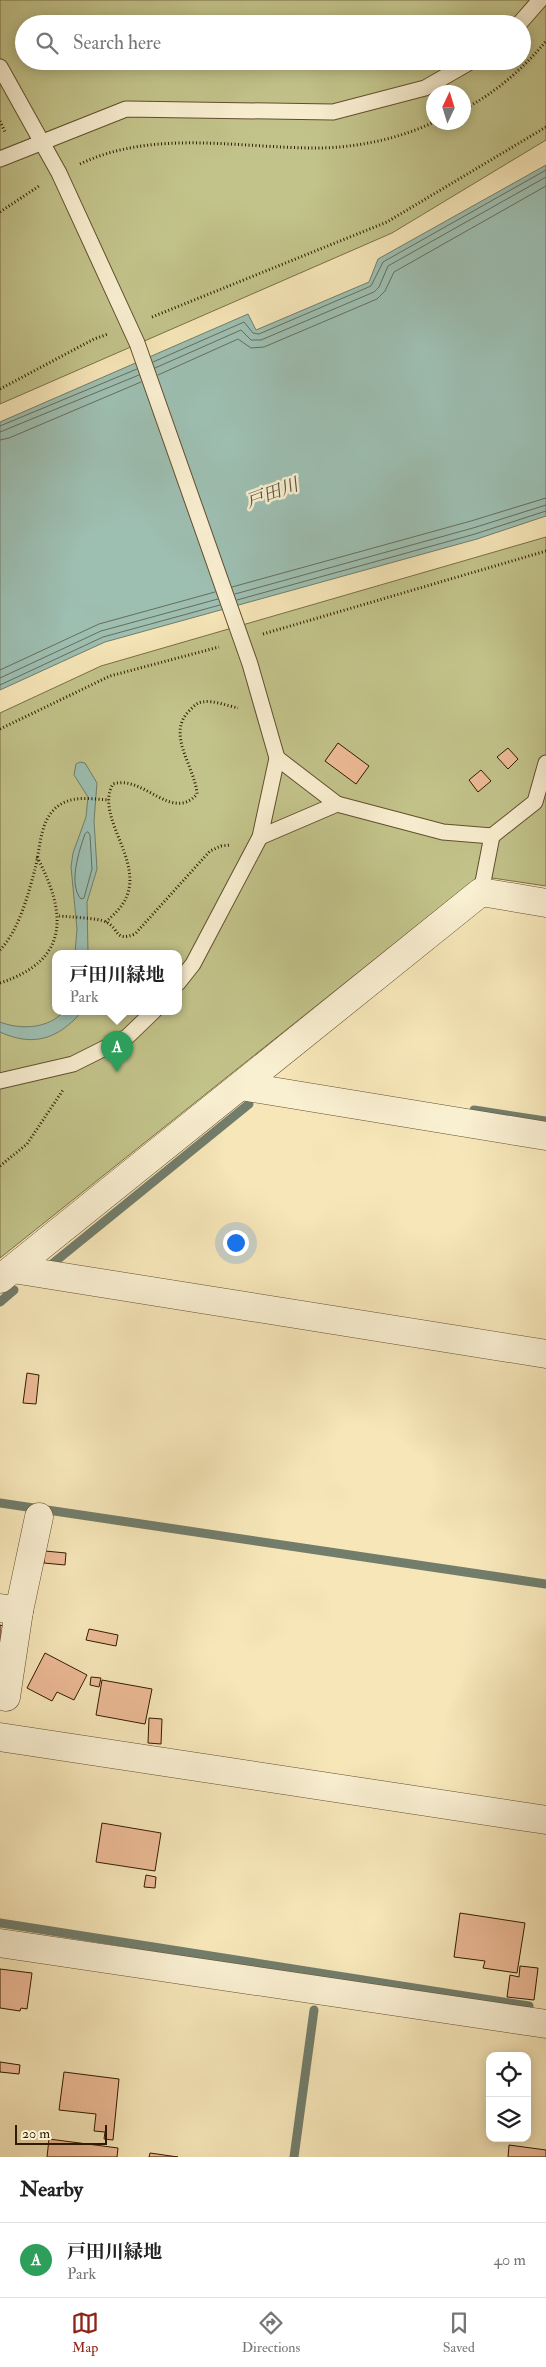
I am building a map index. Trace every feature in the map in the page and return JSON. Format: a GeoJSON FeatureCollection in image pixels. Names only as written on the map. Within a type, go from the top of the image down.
{"type":"FeatureCollection","features":[{"type":"Feature","properties":{"kind":"street"},"geometry":{"type":"LineString","coordinates":[[7,1274],[481,892],[546,903]]}},
{"type":"Feature","properties":{"kind":"street"},"geometry":{"type":"LineString","coordinates":[[241,1086],[546,1136]]}},
{"type":"Feature","properties":{"kind":"street"},"geometry":{"type":"LineString","coordinates":[[7,1274],[546,1354]]}},
{"type":"Feature","properties":{"kind":"street"},"geometry":{"type":"LineString","coordinates":[[39,1517],[10,1609],[0,1736],[546,1820]]}},
{"type":"Feature","properties":{"kind":"street"},"geometry":{"type":"LineString","coordinates":[[0,1943],[546,2024]]}},
{"type":"Feature","properties":{"kind":"lane"},"geometry":{"type":"LineString","coordinates":[[527,15],[540,0]]}},
{"type":"Feature","properties":{"kind":"lane"},"geometry":{"type":"LineString","coordinates":[[0,67],[59,173],[137,344],[242,640],[277,758],[257,843],[193,964],[182,978]]}},
{"type":"Feature","properties":{"kind":"lane"},"geometry":{"type":"LineString","coordinates":[[0,159],[126,109],[332,112],[425,88],[456,70]]}},
{"type":"Feature","properties":{"kind":"lane"},"geometry":{"type":"LineString","coordinates":[[277,758],[337,804],[443,832],[492,836]]}},
{"type":"Feature","properties":{"kind":"lane"},"geometry":{"type":"LineString","coordinates":[[481,892],[492,836],[535,802],[546,763]]}},
{"type":"Feature","properties":{"kind":"lane"},"geometry":{"type":"LineString","coordinates":[[257,843],[337,804]]}},
{"type":"Feature","properties":{"kind":"lane"},"geometry":{"type":"LineString","coordinates":[[0,1081],[73,1064],[127,1037],[150,1015]]}},
{"type":"Feature","properties":{"kind":"path"},"geometry":{"type":"LineString","coordinates":[[531,59],[546,41]]}},
{"type":"Feature","properties":{"kind":"path"},"geometry":{"type":"LineString","coordinates":[[471,106],[517,70]]}},
{"type":"Feature","properties":{"kind":"path"},"geometry":{"type":"LineString","coordinates":[[0,212],[59,173],[94,157],[134,146],[206,142],[317,148],[351,146],[415,132],[426,126]]}},
{"type":"Feature","properties":{"kind":"path"},"geometry":{"type":"LineString","coordinates":[[0,389],[94,339],[387,222],[546,127]]}},
{"type":"Feature","properties":{"kind":"path"},"geometry":{"type":"LineString","coordinates":[[0,729],[110,676],[546,552]]}},
{"type":"Feature","properties":{"kind":"path"},"geometry":{"type":"LineString","coordinates":[[106,922],[122,905],[128,892],[130,874],[128,860],[111,814],[108,800],[109,792],[114,784],[121,781],[133,784],[172,804],[184,804],[191,801],[197,794],[196,784],[180,741],[180,726],[184,716],[195,705],[204,701],[264,714]]}},
{"type":"Feature","properties":{"kind":"path"},"geometry":{"type":"LineString","coordinates":[[0,950],[15,926],[24,905],[37,857],[39,838],[49,817],[61,804],[72,799],[108,800]]}},
{"type":"Feature","properties":{"kind":"path"},"geometry":{"type":"LineString","coordinates":[[59,916],[106,922],[119,936],[126,937],[135,934],[210,851],[221,846],[257,843]]}},
{"type":"Feature","properties":{"kind":"path"},"geometry":{"type":"LineString","coordinates":[[0,983],[27,972],[52,946],[57,932],[59,916],[56,899],[37,857]]}},
{"type":"Feature","properties":{"kind":"path"},"geometry":{"type":"LineString","coordinates":[[0,1166],[27,1144],[66,1086],[73,1064]]}},
{"type":"Feature","properties":{"kind":"green space"},"geometry":{"type":"Polygon","coordinates":[[[0,0],[546,0],[546,140],[392,233],[0,404],[0,0]]]}},
{"type":"Feature","properties":{"kind":"green space"},"geometry":{"type":"Polygon","coordinates":[[[546,537],[546,886],[479,876],[0,1258],[0,713],[101,666],[546,537]]]}},
{"type":"Feature","properties":{"kind":"water","name":"戸田川"},"geometry":{"type":"Polygon","coordinates":[[[546,165],[546,516],[477,539],[105,642],[0,690],[0,422],[248,314],[256,330],[369,282],[378,259],[546,165]]]}},
{"type":"Feature","properties":{"kind":"water"},"geometry":{"type":"Polygon","coordinates":[[[80,762],[85,763],[97,783],[94,821],[97,869],[87,902],[88,950],[75,950],[77,929],[71,867],[73,853],[86,817],[88,797],[74,775],[76,764],[80,762]]]}},
{"type":"Feature","properties":{"kind":"water"},"geometry":{"type":"Polygon","coordinates":[[[60,1015],[78,1015],[59,1032],[35,1040],[9,1036],[0,1032],[0,1022],[25,1027],[42,1024],[60,1015]]]}},
{"type":"Feature","properties":{"kind":"building"},"geometry":{"type":"Polygon","coordinates":[[[338,743],[369,766],[356,784],[325,761],[338,743]]]}},
{"type":"Feature","properties":{"kind":"building"},"geometry":{"type":"Polygon","coordinates":[[[508,748],[518,759],[508,769],[497,757],[508,748]]]}},
{"type":"Feature","properties":{"kind":"building"},"geometry":{"type":"Polygon","coordinates":[[[481,770],[491,781],[478,792],[469,780],[481,770]]]}},
{"type":"Feature","properties":{"kind":"building"},"geometry":{"type":"Polygon","coordinates":[[[27,1373],[39,1375],[36,1404],[23,1403],[27,1373]]]}},
{"type":"Feature","properties":{"kind":"building"},"geometry":{"type":"Polygon","coordinates":[[[45,1551],[66,1553],[65,1565],[44,1563],[45,1551]]]}},
{"type":"Feature","properties":{"kind":"building"},"geometry":{"type":"Polygon","coordinates":[[[0,1625],[3,1626],[1,1641],[0,1641],[0,1625]]]}},
{"type":"Feature","properties":{"kind":"building"},"geometry":{"type":"Polygon","coordinates":[[[89,1629],[118,1635],[116,1646],[86,1640],[89,1629]]]}},
{"type":"Feature","properties":{"kind":"building"},"geometry":{"type":"Polygon","coordinates":[[[45,1653],[87,1675],[74,1700],[57,1692],[52,1701],[27,1688],[45,1653]]]}},
{"type":"Feature","properties":{"kind":"building"},"geometry":{"type":"Polygon","coordinates":[[[91,1677],[101,1678],[99,1687],[90,1685],[91,1677]]]}},
{"type":"Feature","properties":{"kind":"building"},"geometry":{"type":"Polygon","coordinates":[[[102,1680],[152,1689],[145,1724],[96,1715],[102,1680]]]}},
{"type":"Feature","properties":{"kind":"building"},"geometry":{"type":"Polygon","coordinates":[[[149,1718],[162,1719],[161,1744],[148,1743],[149,1718]]]}},
{"type":"Feature","properties":{"kind":"building"},"geometry":{"type":"Polygon","coordinates":[[[102,1823],[161,1833],[155,1871],[96,1862],[102,1823]]]}},
{"type":"Feature","properties":{"kind":"building"},"geometry":{"type":"Polygon","coordinates":[[[146,1875],[156,1877],[155,1888],[144,1887],[146,1875]]]}},
{"type":"Feature","properties":{"kind":"building"},"geometry":{"type":"Polygon","coordinates":[[[460,1913],[525,1923],[517,1973],[483,1968],[485,1961],[454,1957],[460,1913]]]}},
{"type":"Feature","properties":{"kind":"building"},"geometry":{"type":"Polygon","coordinates":[[[520,1966],[538,1968],[534,2000],[507,1997],[510,1975],[519,1977],[520,1966]]]}},
{"type":"Feature","properties":{"kind":"building"},"geometry":{"type":"Polygon","coordinates":[[[0,1969],[32,1973],[27,2009],[21,2008],[20,2011],[0,2008],[0,1969]]]}},
{"type":"Feature","properties":{"kind":"building"},"geometry":{"type":"Polygon","coordinates":[[[0,2062],[20,2065],[19,2074],[0,2072],[0,2062]]]}},
{"type":"Feature","properties":{"kind":"building"},"geometry":{"type":"Polygon","coordinates":[[[64,2072],[119,2079],[113,2140],[104,2139],[105,2132],[94,2131],[96,2114],[59,2110],[64,2072]]]}},
{"type":"Feature","properties":{"kind":"building"},"geometry":{"type":"Polygon","coordinates":[[[49,2139],[118,2148],[117,2157],[47,2157],[49,2139]]]}},
{"type":"Feature","properties":{"kind":"building"},"geometry":{"type":"Polygon","coordinates":[[[509,2145],[546,2150],[546,2157],[508,2157],[509,2145]]]}},
{"type":"Feature","properties":{"kind":"building"},"geometry":{"type":"Polygon","coordinates":[[[150,2153],[178,2157],[149,2157],[150,2153]]]}},
{"type":"Feature","properties":{"kind":"waterway"},"geometry":{"type":"LineString","coordinates":[[52,1264],[249,1104]]}},
{"type":"Feature","properties":{"kind":"waterway"},"geometry":{"type":"LineString","coordinates":[[474,1110],[546,1121]]}},
{"type":"Feature","properties":{"kind":"waterway"},"geometry":{"type":"LineString","coordinates":[[0,1302],[14,1290]]}},
{"type":"Feature","properties":{"kind":"waterway"},"geometry":{"type":"LineString","coordinates":[[0,1503],[546,1584]]}},
{"type":"Feature","properties":{"kind":"waterway"},"geometry":{"type":"LineString","coordinates":[[0,1923],[529,2006]]}},
{"type":"Feature","properties":{"kind":"waterway"},"geometry":{"type":"LineString","coordinates":[[294,2157],[314,2010]]}},
{"type":"Feature","properties":{"kind":"place","name":"戸田川緑地"},"geometry":{"type":"Point","coordinates":[117,1072]}}]}
